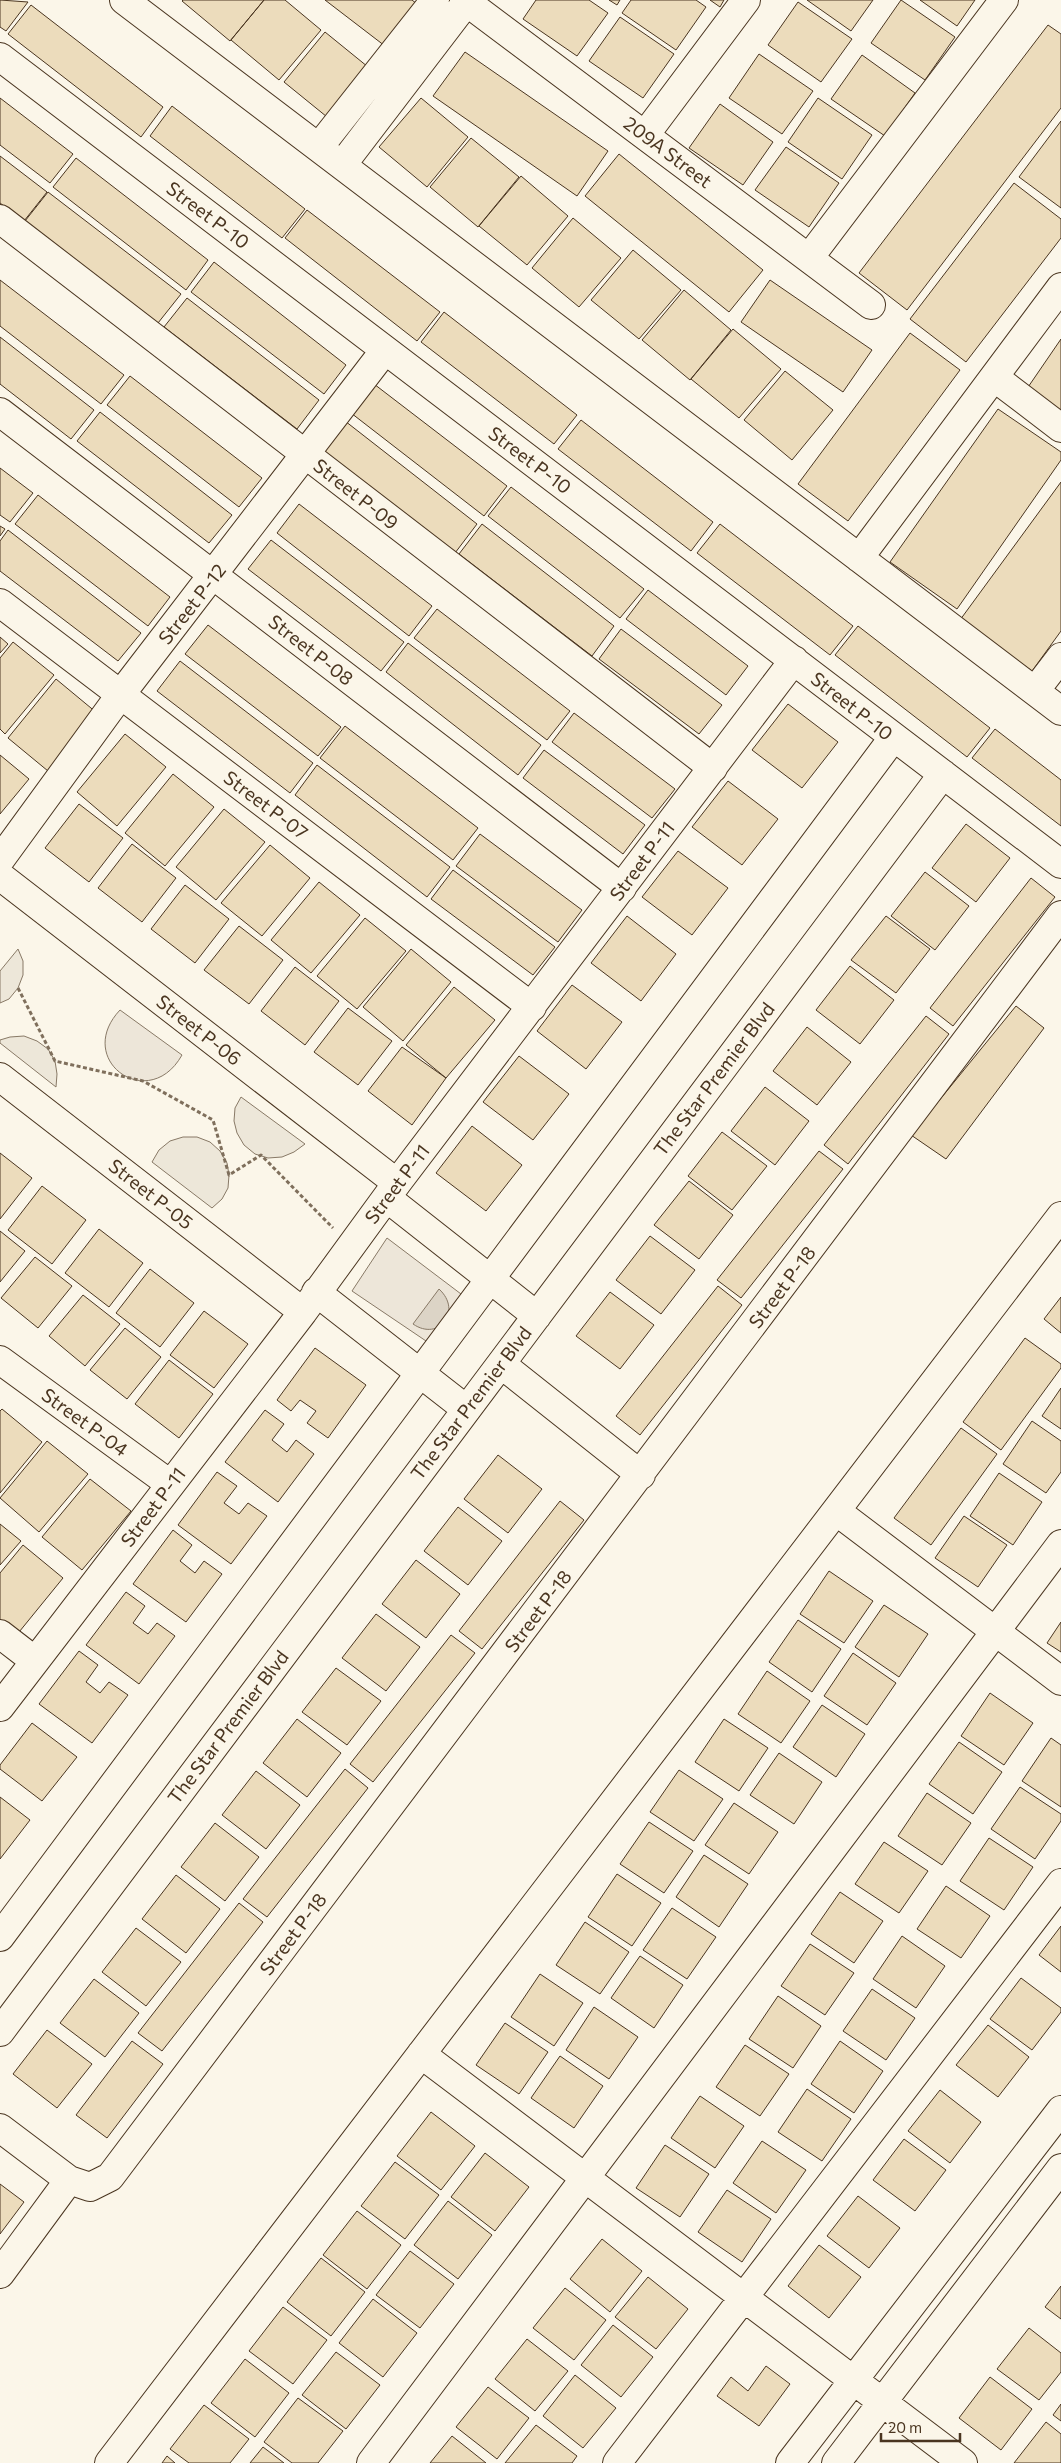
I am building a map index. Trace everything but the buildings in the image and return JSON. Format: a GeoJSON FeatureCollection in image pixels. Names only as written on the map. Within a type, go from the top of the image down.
{"type":"FeatureCollection","features":[{"type":"Feature","properties":{"kind":"street"},"geometry":{"type":"LineString","coordinates":[[124,0],[1061,711]]}},
{"type":"Feature","properties":{"kind":"street"},"geometry":{"type":"LineString","coordinates":[[319,148],[435,0]]}},
{"type":"Feature","properties":{"kind":"street"},"geometry":{"type":"LineString","coordinates":[[342,165],[466,0]]}},
{"type":"Feature","properties":{"kind":"street","name":"209A Street"},"geometry":{"type":"LineString","coordinates":[[466,0],[871,305]]}},
{"type":"Feature","properties":{"kind":"street"},"geometry":{"type":"LineString","coordinates":[[645,135],[746,0]]}},
{"type":"Feature","properties":{"kind":"street"},"geometry":{"type":"LineString","coordinates":[[809,258],[1004,0]]}},
{"type":"Feature","properties":{"kind":"street","name":"Street P-10"},"geometry":{"type":"LineString","coordinates":[[0,57],[1061,864]]}},
{"type":"Feature","properties":{"kind":"street","name":"Street P-09"},"geometry":{"type":"LineString","coordinates":[[0,219],[713,768]]}},
{"type":"Feature","properties":{"kind":"street"},"geometry":{"type":"LineString","coordinates":[[859,558],[1061,287]]}},
{"type":"Feature","properties":{"kind":"street","name":"Street P-12"},"geometry":{"type":"LineString","coordinates":[[0,860],[122,694],[385,350]]}},
{"type":"Feature","properties":{"kind":"street"},"geometry":{"type":"LineString","coordinates":[[994,377],[1061,428]]}},
{"type":"Feature","properties":{"kind":"street","name":"Street P-08"},"geometry":{"type":"LineString","coordinates":[[0,412],[622,888]]}},
{"type":"Feature","properties":{"kind":"street","name":"Street P-07"},"geometry":{"type":"LineString","coordinates":[[0,603],[532,1007]]}},
{"type":"Feature","properties":{"kind":"street"},"geometry":{"type":"LineString","coordinates":[[1035,691],[1061,657]]}},
{"type":"Feature","properties":{"kind":"street","name":"Street P-11"},"geometry":{"type":"LineString","coordinates":[[0,1707],[794,660]]}},
{"type":"Feature","properties":{"kind":"street"},"geometry":{"type":"LineString","coordinates":[[0,1937],[893,738]]}},
{"type":"Feature","properties":{"kind":"street","name":"The Star Premier Blvd"},"geometry":{"type":"LineString","coordinates":[[0,2032],[943,774]]}},
{"type":"Feature","properties":{"kind":"street","name":"Street P-06"},"geometry":{"type":"LineString","coordinates":[[0,876],[392,1191],[490,1279],[537,1316]]}},
{"type":"Feature","properties":{"kind":"street","name":"Street P-18"},"geometry":{"type":"LineString","coordinates":[[69,2180],[90,2188],[110,2177],[1061,915]]}},
{"type":"Feature","properties":{"kind":"street","name":"Street P-05"},"geometry":{"type":"LineString","coordinates":[[0,1077],[309,1302],[420,1374],[466,1409]]}},
{"type":"Feature","properties":{"kind":"street"},"geometry":{"type":"LineString","coordinates":[[109,2463],[1061,1216]]}},
{"type":"Feature","properties":{"kind":"street","name":"Street P-04"},"geometry":{"type":"LineString","coordinates":[[0,1360],[170,1484]]}},
{"type":"Feature","properties":{"kind":"street"},"geometry":{"type":"LineString","coordinates":[[501,1364],[640,1475]]}},
{"type":"Feature","properties":{"kind":"street"},"geometry":{"type":"LineString","coordinates":[[836,1511],[1061,1681]]}},
{"type":"Feature","properties":{"kind":"street"},"geometry":{"type":"LineString","coordinates":[[371,2463],[1061,1544]]}},
{"type":"Feature","properties":{"kind":"street"},"geometry":{"type":"LineString","coordinates":[[0,1634],[35,1661]]}},
{"type":"Feature","properties":{"kind":"street"},"geometry":{"type":"LineString","coordinates":[[617,2463],[1061,1883]]}},
{"type":"Feature","properties":{"kind":"street"},"geometry":{"type":"LineString","coordinates":[[421,2054],[963,2463]]}},
{"type":"Feature","properties":{"kind":"street"},"geometry":{"type":"LineString","coordinates":[[790,2463],[1061,2110]]}},
{"type":"Feature","properties":{"kind":"street"},"geometry":{"type":"LineString","coordinates":[[0,2128],[69,2180],[0,2274]]}},
{"type":"Feature","properties":{"kind":"street"},"geometry":{"type":"LineString","coordinates":[[836,2463],[1061,2168]]}},
{"type":"Feature","properties":{"kind":"path"},"geometry":{"type":"LineString","coordinates":[[18,988],[54,1061],[143,1081],[213,1120],[229,1176],[261,1155],[351,1246]]}},
{"type":"Feature","properties":{"kind":"shaded area"},"geometry":{"type":"Polygon","coordinates":[[[18,949],[23,961],[23,975],[18,988],[9,999],[0,1003],[0,971],[18,949]]]}},
{"type":"Feature","properties":{"kind":"shaded area"},"geometry":{"type":"Polygon","coordinates":[[[120,1010],[182,1055],[168,1072],[152,1080],[135,1080],[121,1073],[110,1062],[105,1046],[108,1029],[120,1010]]]}},
{"type":"Feature","properties":{"kind":"shaded area"},"geometry":{"type":"Polygon","coordinates":[[[24,1036],[37,1041],[48,1049],[55,1061],[56,1087],[0,1043],[0,1040],[10,1037],[24,1036]]]}},
{"type":"Feature","properties":{"kind":"shaded area"},"geometry":{"type":"Polygon","coordinates":[[[241,1097],[305,1144],[294,1152],[282,1157],[268,1158],[255,1154],[244,1145],[237,1133],[234,1121],[235,1108],[241,1097]]]}},
{"type":"Feature","properties":{"kind":"shaded area"},"geometry":{"type":"Polygon","coordinates":[[[183,1137],[197,1137],[210,1142],[220,1151],[227,1163],[229,1175],[228,1188],[222,1199],[212,1208],[152,1162],[159,1150],[170,1141],[183,1137]]]}},
{"type":"Feature","properties":{"kind":"shaded area"},"geometry":{"type":"Polygon","coordinates":[[[387,1238],[465,1297],[429,1343],[352,1291],[387,1238]]]}},
{"type":"Feature","properties":{"kind":"shaded area"},"geometry":{"type":"Polygon","coordinates":[[[439,1289],[449,1306],[445,1322],[439,1327],[431,1329],[423,1329],[413,1324],[439,1289]]]}}]}
